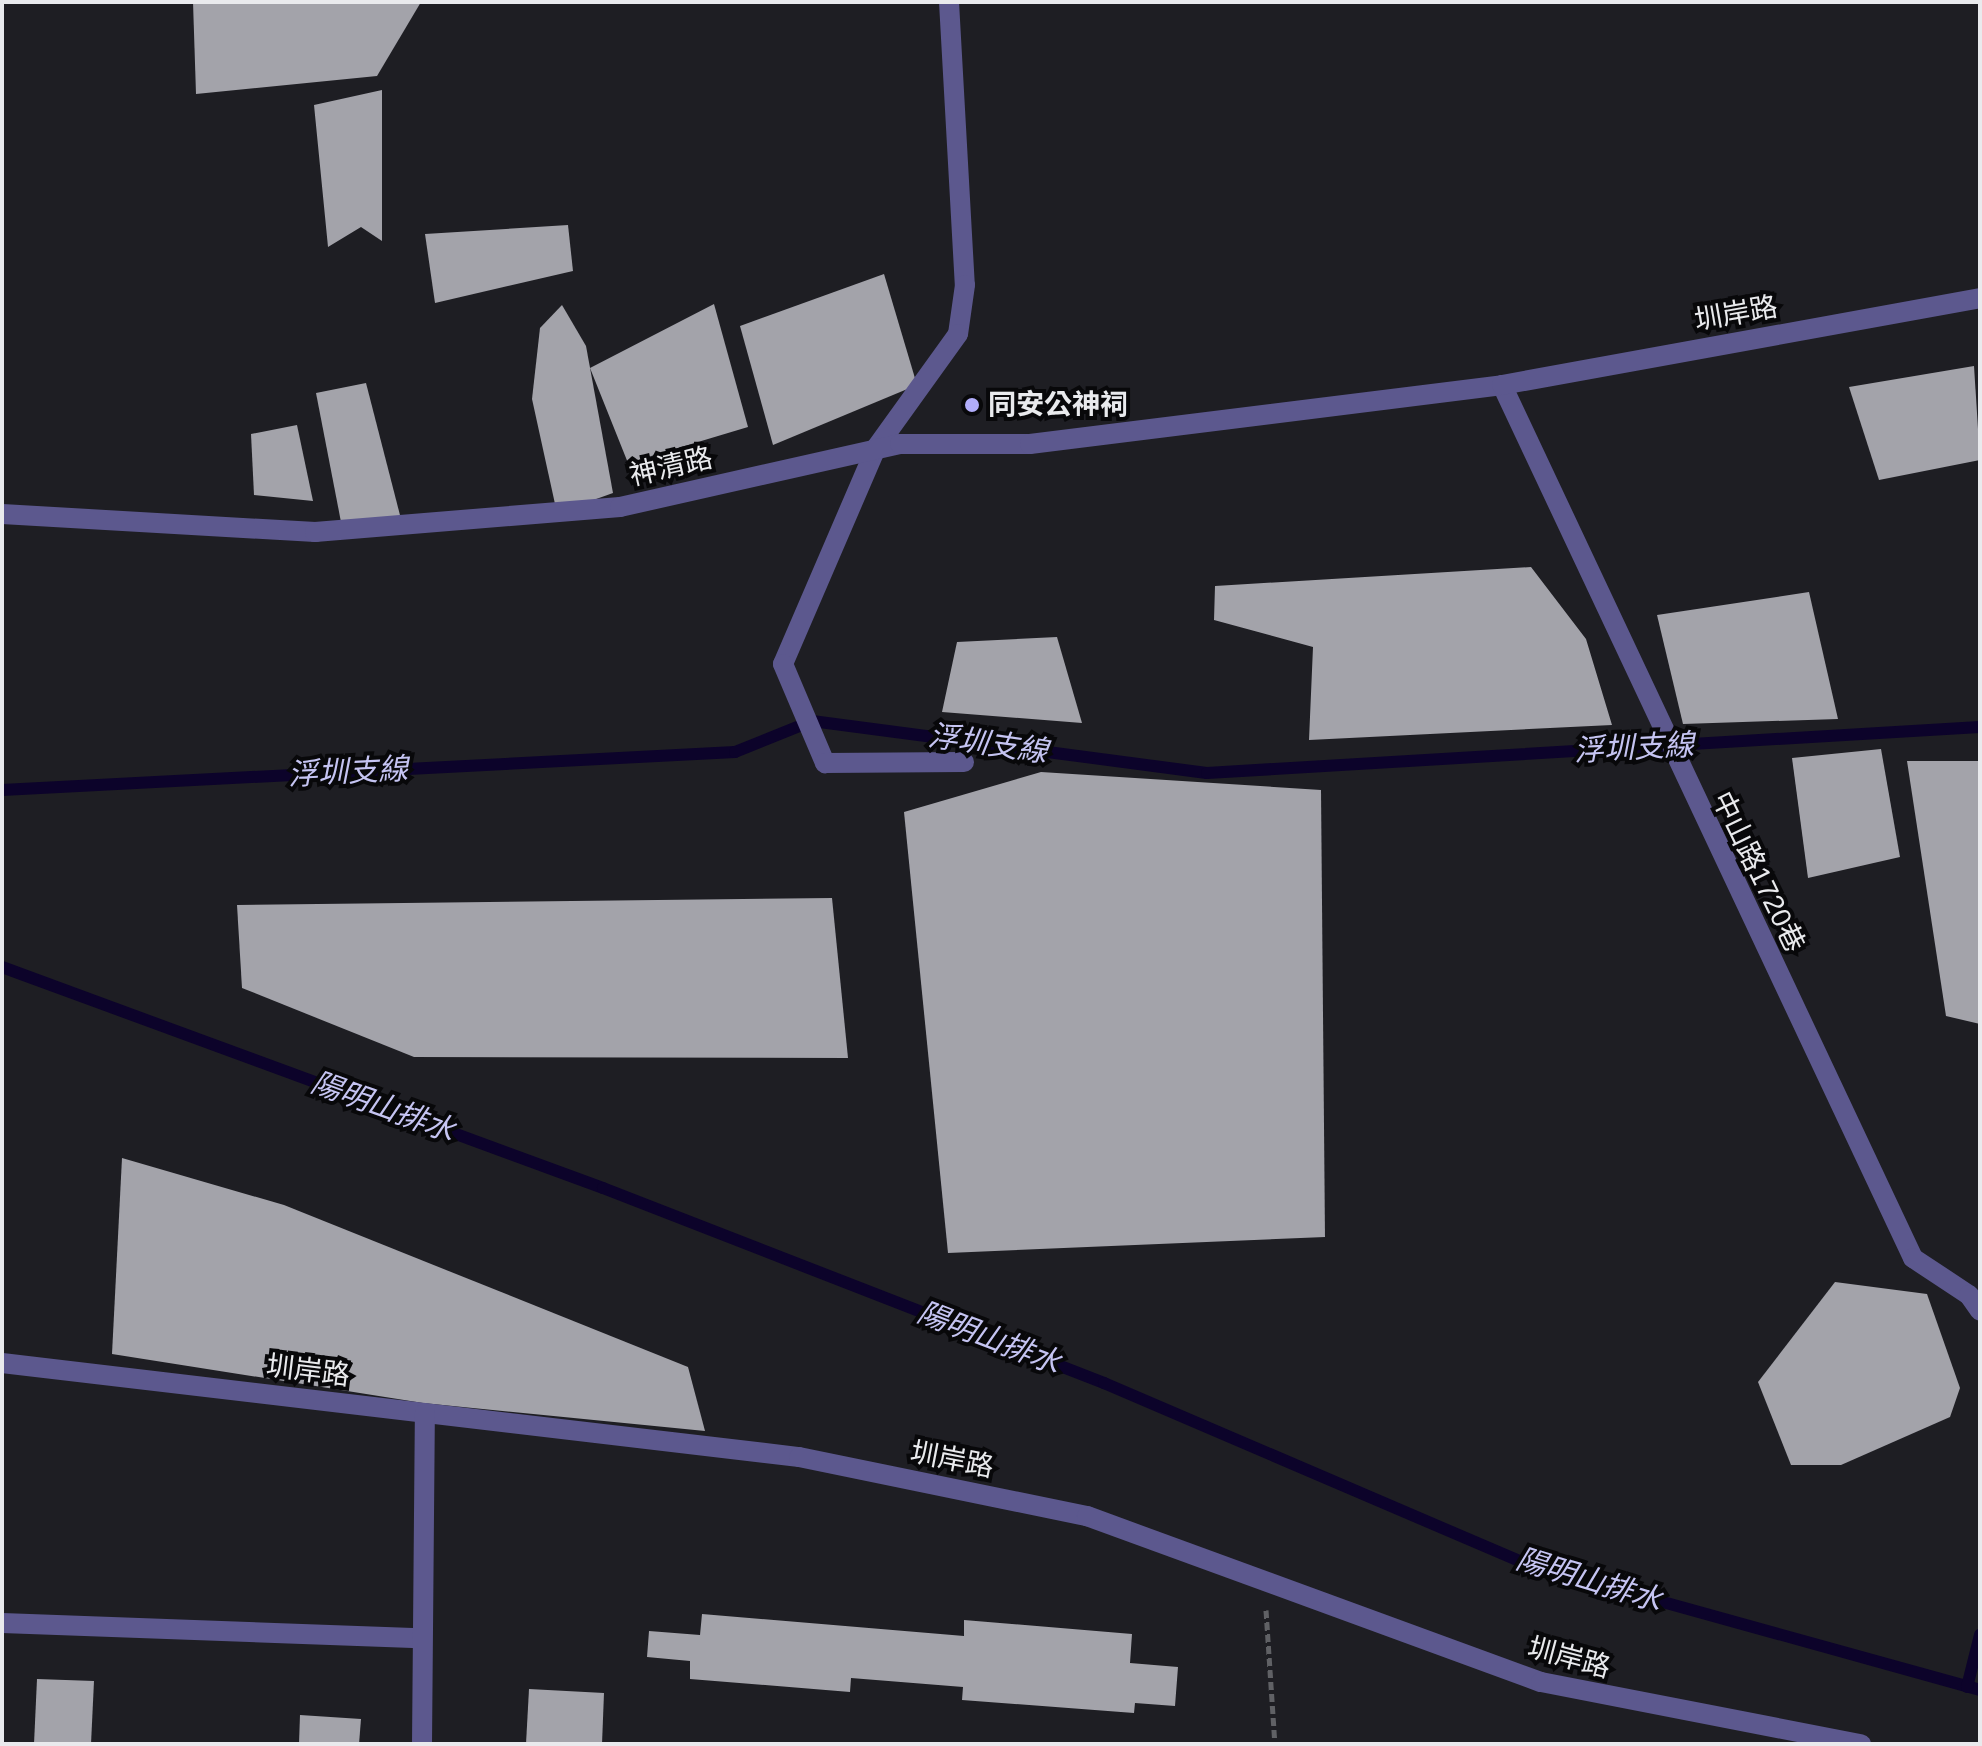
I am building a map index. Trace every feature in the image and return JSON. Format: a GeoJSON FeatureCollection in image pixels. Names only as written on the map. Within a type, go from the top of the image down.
{"type":"FeatureCollection","features":[{"type":"Feature","properties":{"kind":"street"},"geometry":{"type":"LineString","coordinates":[[949,2],[965,285],[958,334],[876,448],[783,664],[825,763],[964,762]]}},
{"type":"Feature","properties":{"kind":"street","name":"圳岸路"},"geometry":{"type":"LineString","coordinates":[[876,448],[1030,444],[1502,385],[1980,298]]}},
{"type":"Feature","properties":{"kind":"street","name":"中山路1720巷"},"geometry":{"type":"LineString","coordinates":[[1502,385],[1913,1258],[1980,1311]]}},
{"type":"Feature","properties":{"kind":"street","name":"神清路"},"geometry":{"type":"LineString","coordinates":[[2,514],[315,532],[467,522],[620,507],[876,448]]}},
{"type":"Feature","properties":{"kind":"street","name":"圳岸路"},"geometry":{"type":"LineString","coordinates":[[2,1363],[799,1457],[1087,1516],[1264,1585],[1541,1682],[1861,1744]]}},
{"type":"Feature","properties":{"kind":"street"},"geometry":{"type":"LineString","coordinates":[[422,1744],[420,1638],[425,1413]]}},
{"type":"Feature","properties":{"kind":"street"},"geometry":{"type":"LineString","coordinates":[[2,1623],[420,1638]]}},
{"type":"Feature","properties":{"kind":"path"},"geometry":{"type":"LineString","coordinates":[[1264,1585],[1275,1744]]}},
{"type":"Feature","properties":{"kind":"building"},"geometry":{"type":"Polygon","coordinates":[[[193,2],[421,2],[377,76],[196,94],[193,2]]]}},
{"type":"Feature","properties":{"kind":"building"},"geometry":{"type":"Polygon","coordinates":[[[382,90],[382,241],[361,227],[328,247],[314,105],[382,90]]]}},
{"type":"Feature","properties":{"kind":"building"},"geometry":{"type":"Polygon","coordinates":[[[568,225],[573,271],[435,303],[425,234],[568,225]]]}},
{"type":"Feature","properties":{"kind":"building"},"geometry":{"type":"Polygon","coordinates":[[[884,274],[917,385],[773,445],[740,326],[884,274]]]}},
{"type":"Feature","properties":{"kind":"building"},"geometry":{"type":"Polygon","coordinates":[[[714,304],[748,427],[628,463],[590,368],[714,304]]]}},
{"type":"Feature","properties":{"kind":"building"},"geometry":{"type":"Polygon","coordinates":[[[562,305],[586,346],[613,493],[557,513],[532,399],[540,328],[562,305]]]}},
{"type":"Feature","properties":{"kind":"building"},"geometry":{"type":"Polygon","coordinates":[[[1974,366],[1980,460],[1879,480],[1849,387],[1974,366]]]}},
{"type":"Feature","properties":{"kind":"building"},"geometry":{"type":"Polygon","coordinates":[[[366,383],[401,519],[341,522],[316,393],[366,383]]]}},
{"type":"Feature","properties":{"kind":"building"},"geometry":{"type":"Polygon","coordinates":[[[297,425],[313,501],[254,495],[251,434],[297,425]]]}},
{"type":"Feature","properties":{"kind":"building"},"geometry":{"type":"Polygon","coordinates":[[[1531,567],[1586,639],[1612,725],[1309,740],[1313,647],[1214,620],[1215,586],[1531,567]]]}},
{"type":"Feature","properties":{"kind":"building"},"geometry":{"type":"Polygon","coordinates":[[[1809,592],[1838,719],[1683,724],[1657,615],[1809,592]]]}},
{"type":"Feature","properties":{"kind":"building"},"geometry":{"type":"Polygon","coordinates":[[[1057,637],[1082,723],[942,712],[957,642],[1057,637]]]}},
{"type":"Feature","properties":{"kind":"building"},"geometry":{"type":"Polygon","coordinates":[[[1881,749],[1900,857],[1808,878],[1792,758],[1881,749]]]}},
{"type":"Feature","properties":{"kind":"building"},"geometry":{"type":"Polygon","coordinates":[[[1907,761],[1980,761],[1980,1024],[1946,1016],[1907,761]]]}},
{"type":"Feature","properties":{"kind":"building"},"geometry":{"type":"Polygon","coordinates":[[[1041,772],[1321,790],[1325,1237],[948,1253],[904,812],[1041,772]]]}},
{"type":"Feature","properties":{"kind":"building"},"geometry":{"type":"Polygon","coordinates":[[[832,898],[848,1058],[414,1057],[242,988],[237,905],[832,898]]]}},
{"type":"Feature","properties":{"kind":"building"},"geometry":{"type":"Polygon","coordinates":[[[122,1158],[284,1205],[688,1367],[705,1431],[423,1403],[112,1354],[122,1158]]]}},
{"type":"Feature","properties":{"kind":"building"},"geometry":{"type":"Polygon","coordinates":[[[1835,1282],[1927,1294],[1960,1388],[1950,1417],[1841,1465],[1791,1465],[1758,1382],[1835,1282]]]}},
{"type":"Feature","properties":{"kind":"building"},"geometry":{"type":"Polygon","coordinates":[[[702,1614],[964,1636],[964,1620],[1132,1634],[1130,1663],[1178,1667],[1175,1706],[1135,1703],[1134,1713],[962,1700],[963,1687],[851,1678],[850,1692],[690,1679],[690,1661],[647,1657],[649,1631],[700,1635],[702,1614]]]}},
{"type":"Feature","properties":{"kind":"building"},"geometry":{"type":"Polygon","coordinates":[[[37,1679],[94,1681],[91,1744],[34,1744],[37,1679]]]}},
{"type":"Feature","properties":{"kind":"building"},"geometry":{"type":"Polygon","coordinates":[[[529,1689],[604,1693],[602,1744],[526,1744],[529,1689]]]}},
{"type":"Feature","properties":{"kind":"building"},"geometry":{"type":"Polygon","coordinates":[[[300,1715],[361,1719],[359,1744],[299,1744],[300,1715]]]}},
{"type":"Feature","properties":{"kind":"waterway","name":"浮圳支線"},"geometry":{"type":"LineString","coordinates":[[2,790],[735,752],[812,721],[1207,773],[1980,727]]}},
{"type":"Feature","properties":{"kind":"waterway","name":"陽明山排水"},"geometry":{"type":"LineString","coordinates":[[2,967],[603,1188],[1104,1383],[1526,1564],[1980,1690]]}},
{"type":"Feature","properties":{"kind":"waterway"},"geometry":{"type":"LineString","coordinates":[[1967,1687],[1980,1635]]}},
{"type":"Feature","properties":{"kind":"place","name":"同安公神祠"},"geometry":{"type":"Point","coordinates":[972,405]}}]}
